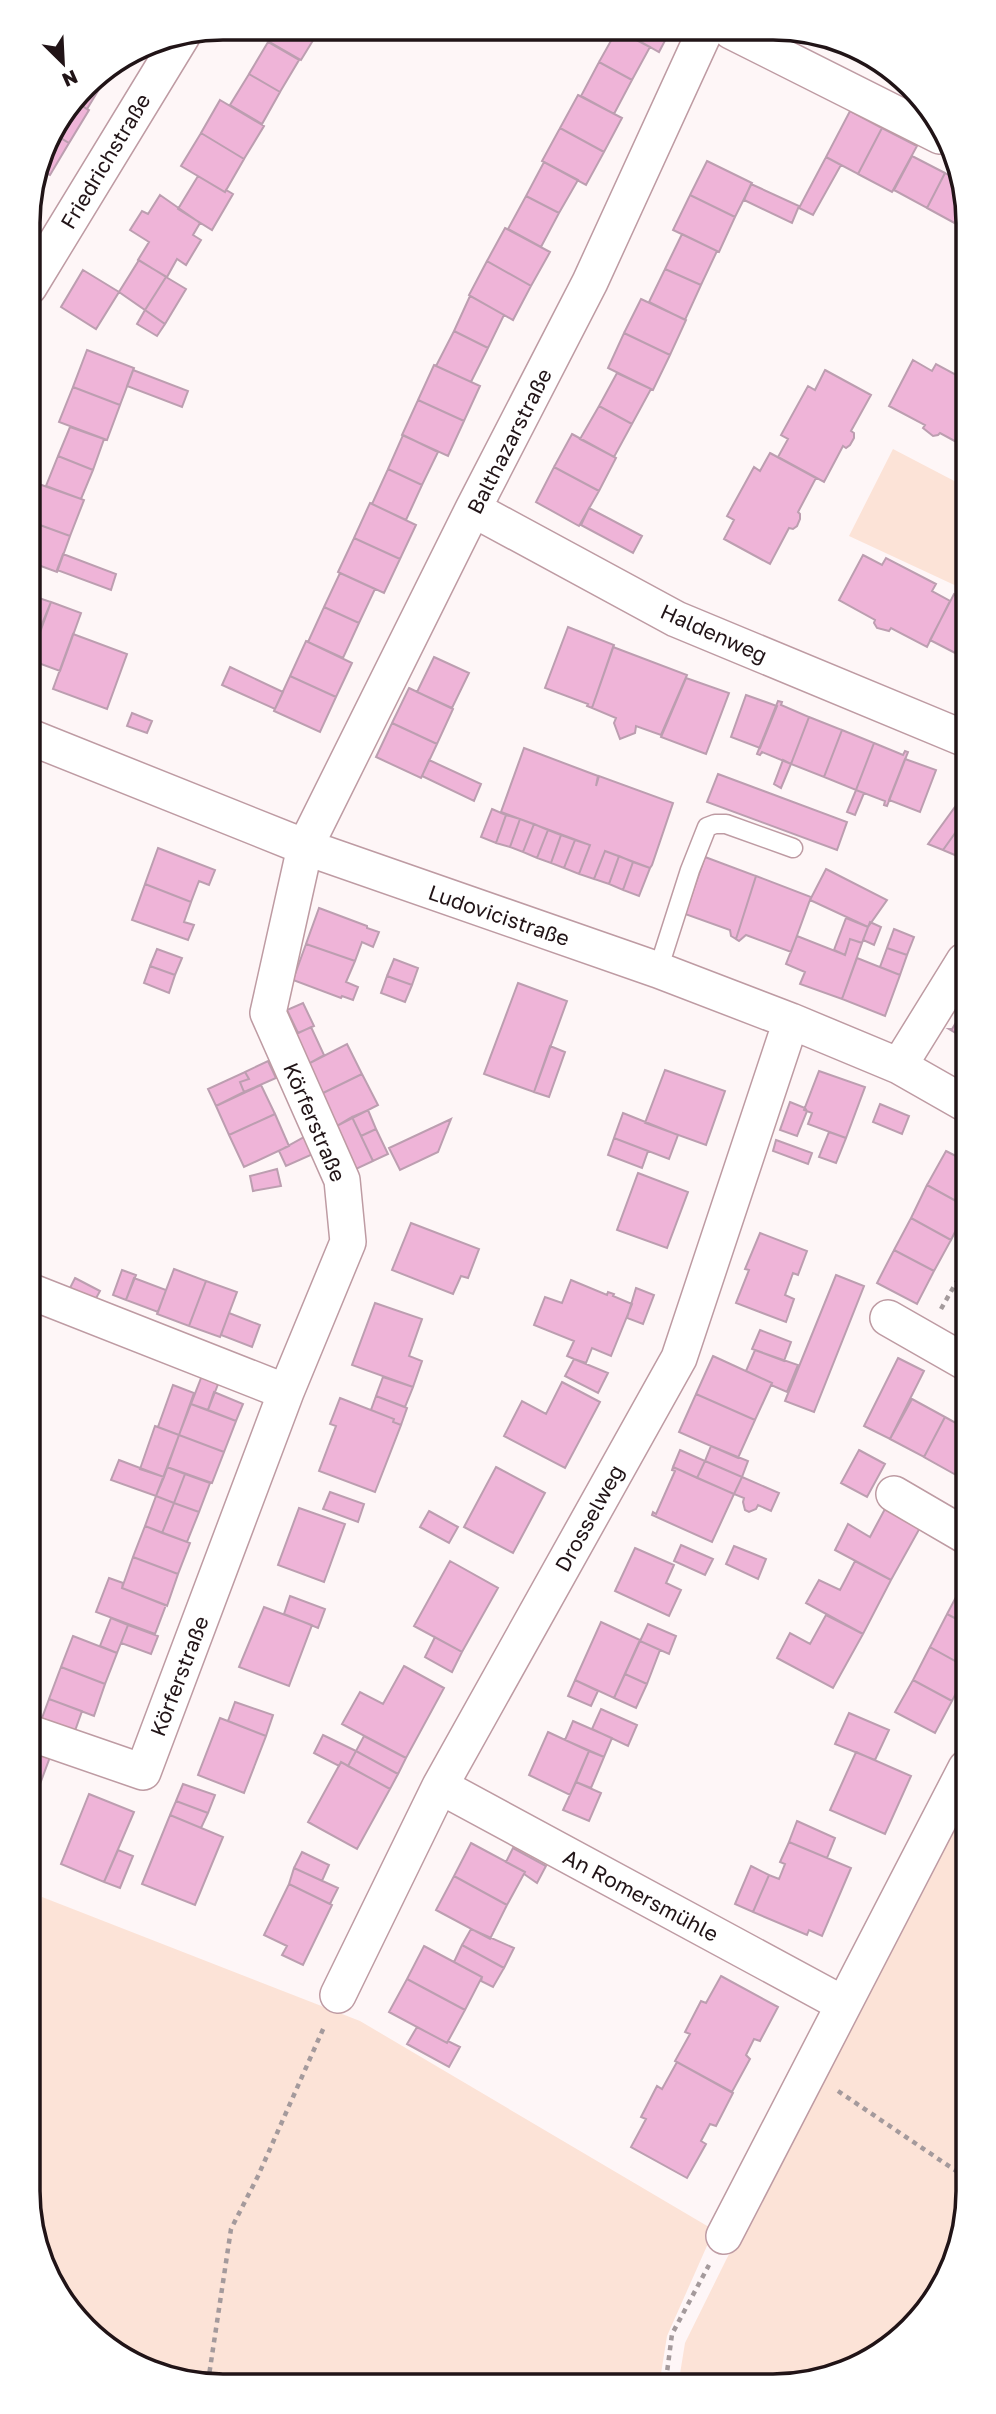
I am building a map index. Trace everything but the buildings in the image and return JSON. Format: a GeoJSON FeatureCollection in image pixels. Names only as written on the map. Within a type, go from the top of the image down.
{"type":"FeatureCollection","features":[{"type":"Feature","properties":{"kind":"street","name":"Balthazarstraße"},"geometry":{"type":"LineString","coordinates":[[305,847],[473,509],[590,282],[701,40]]}},
{"type":"Feature","properties":{"kind":"street"},"geometry":{"type":"LineString","coordinates":[[749,40],[930,131]]}},
{"type":"Feature","properties":{"kind":"street","name":"Friedrichstraße"},"geometry":{"type":"LineString","coordinates":[[41,267],[176,46]]}},
{"type":"Feature","properties":{"kind":"street","name":"Haldenweg"},"geometry":{"type":"LineString","coordinates":[[473,509],[676,619],[956,735]]}},
{"type":"Feature","properties":{"kind":"street","name":"Ludovicistraße"},"geometry":{"type":"LineString","coordinates":[[41,741],[305,847],[658,970],[792,1021],[899,1066],[956,1098]]}},
{"type":"Feature","properties":{"kind":"street","name":"Körferstraße"},"geometry":{"type":"LineString","coordinates":[[40,1736],[143,1772],[286,1392],[348,1242],[342,1180],[268,1013],[305,847]]}},
{"type":"Feature","properties":{"kind":"street"},"geometry":{"type":"LineString","coordinates":[[899,1066],[956,975]]}},
{"type":"Feature","properties":{"kind":"street","name":"Drosselweg"},"geometry":{"type":"LineString","coordinates":[[338,1995],[440,1786],[679,1358],[792,1021]]}},
{"type":"Feature","properties":{"kind":"street"},"geometry":{"type":"LineString","coordinates":[[40,1295],[286,1392]]}},
{"type":"Feature","properties":{"kind":"street"},"geometry":{"type":"LineString","coordinates":[[888,1318],[955,1357]]}},
{"type":"Feature","properties":{"kind":"street"},"geometry":{"type":"LineString","coordinates":[[894,1494],[955,1530]]}},
{"type":"Feature","properties":{"kind":"street","name":"An Romersmühle"},"geometry":{"type":"LineString","coordinates":[[440,1786],[843,2004]]}},
{"type":"Feature","properties":{"kind":"street"},"geometry":{"type":"LineString","coordinates":[[724,2236],[955,1789]]}},
{"type":"Feature","properties":{"kind":"lane"},"geometry":{"type":"LineString","coordinates":[[658,970],[690,870],[707,827],[726,824],[793,848]]}},
{"type":"Feature","properties":{"kind":"path"},"geometry":{"type":"LineString","coordinates":[[924,1339],[955,1285]]}},
{"type":"Feature","properties":{"kind":"path"},"geometry":{"type":"LineString","coordinates":[[209,2373],[231,2229],[258,2176],[338,1995]]}},
{"type":"Feature","properties":{"kind":"path"},"geometry":{"type":"LineString","coordinates":[[808,2070],[955,2170]]}},
{"type":"Feature","properties":{"kind":"path"},"geometry":{"type":"LineString","coordinates":[[667,2374],[673,2334],[724,2236]]}},
{"type":"Feature","properties":{"kind":"shaded area"},"geometry":{"type":"Polygon","coordinates":[[[893,449],[956,482],[956,586],[849,536],[893,449]]]}},
{"type":"Feature","properties":{"kind":"shaded area"},"geometry":{"type":"Polygon","coordinates":[[[955,1826],[955,2203],[946,2250],[931,2282],[918,2302],[893,2328],[874,2343],[843,2360],[797,2372],[680,2374],[685,2343],[726,2260],[955,1826]]]}},
{"type":"Feature","properties":{"kind":"shaded area"},"geometry":{"type":"Polygon","coordinates":[[[42,1897],[360,2021],[714,2230],[667,2336],[661,2374],[223,2374],[176,2368],[153,2360],[112,2336],[78,2302],[65,2282],[46,2238],[42,2215],[42,1897]]]}}]}
